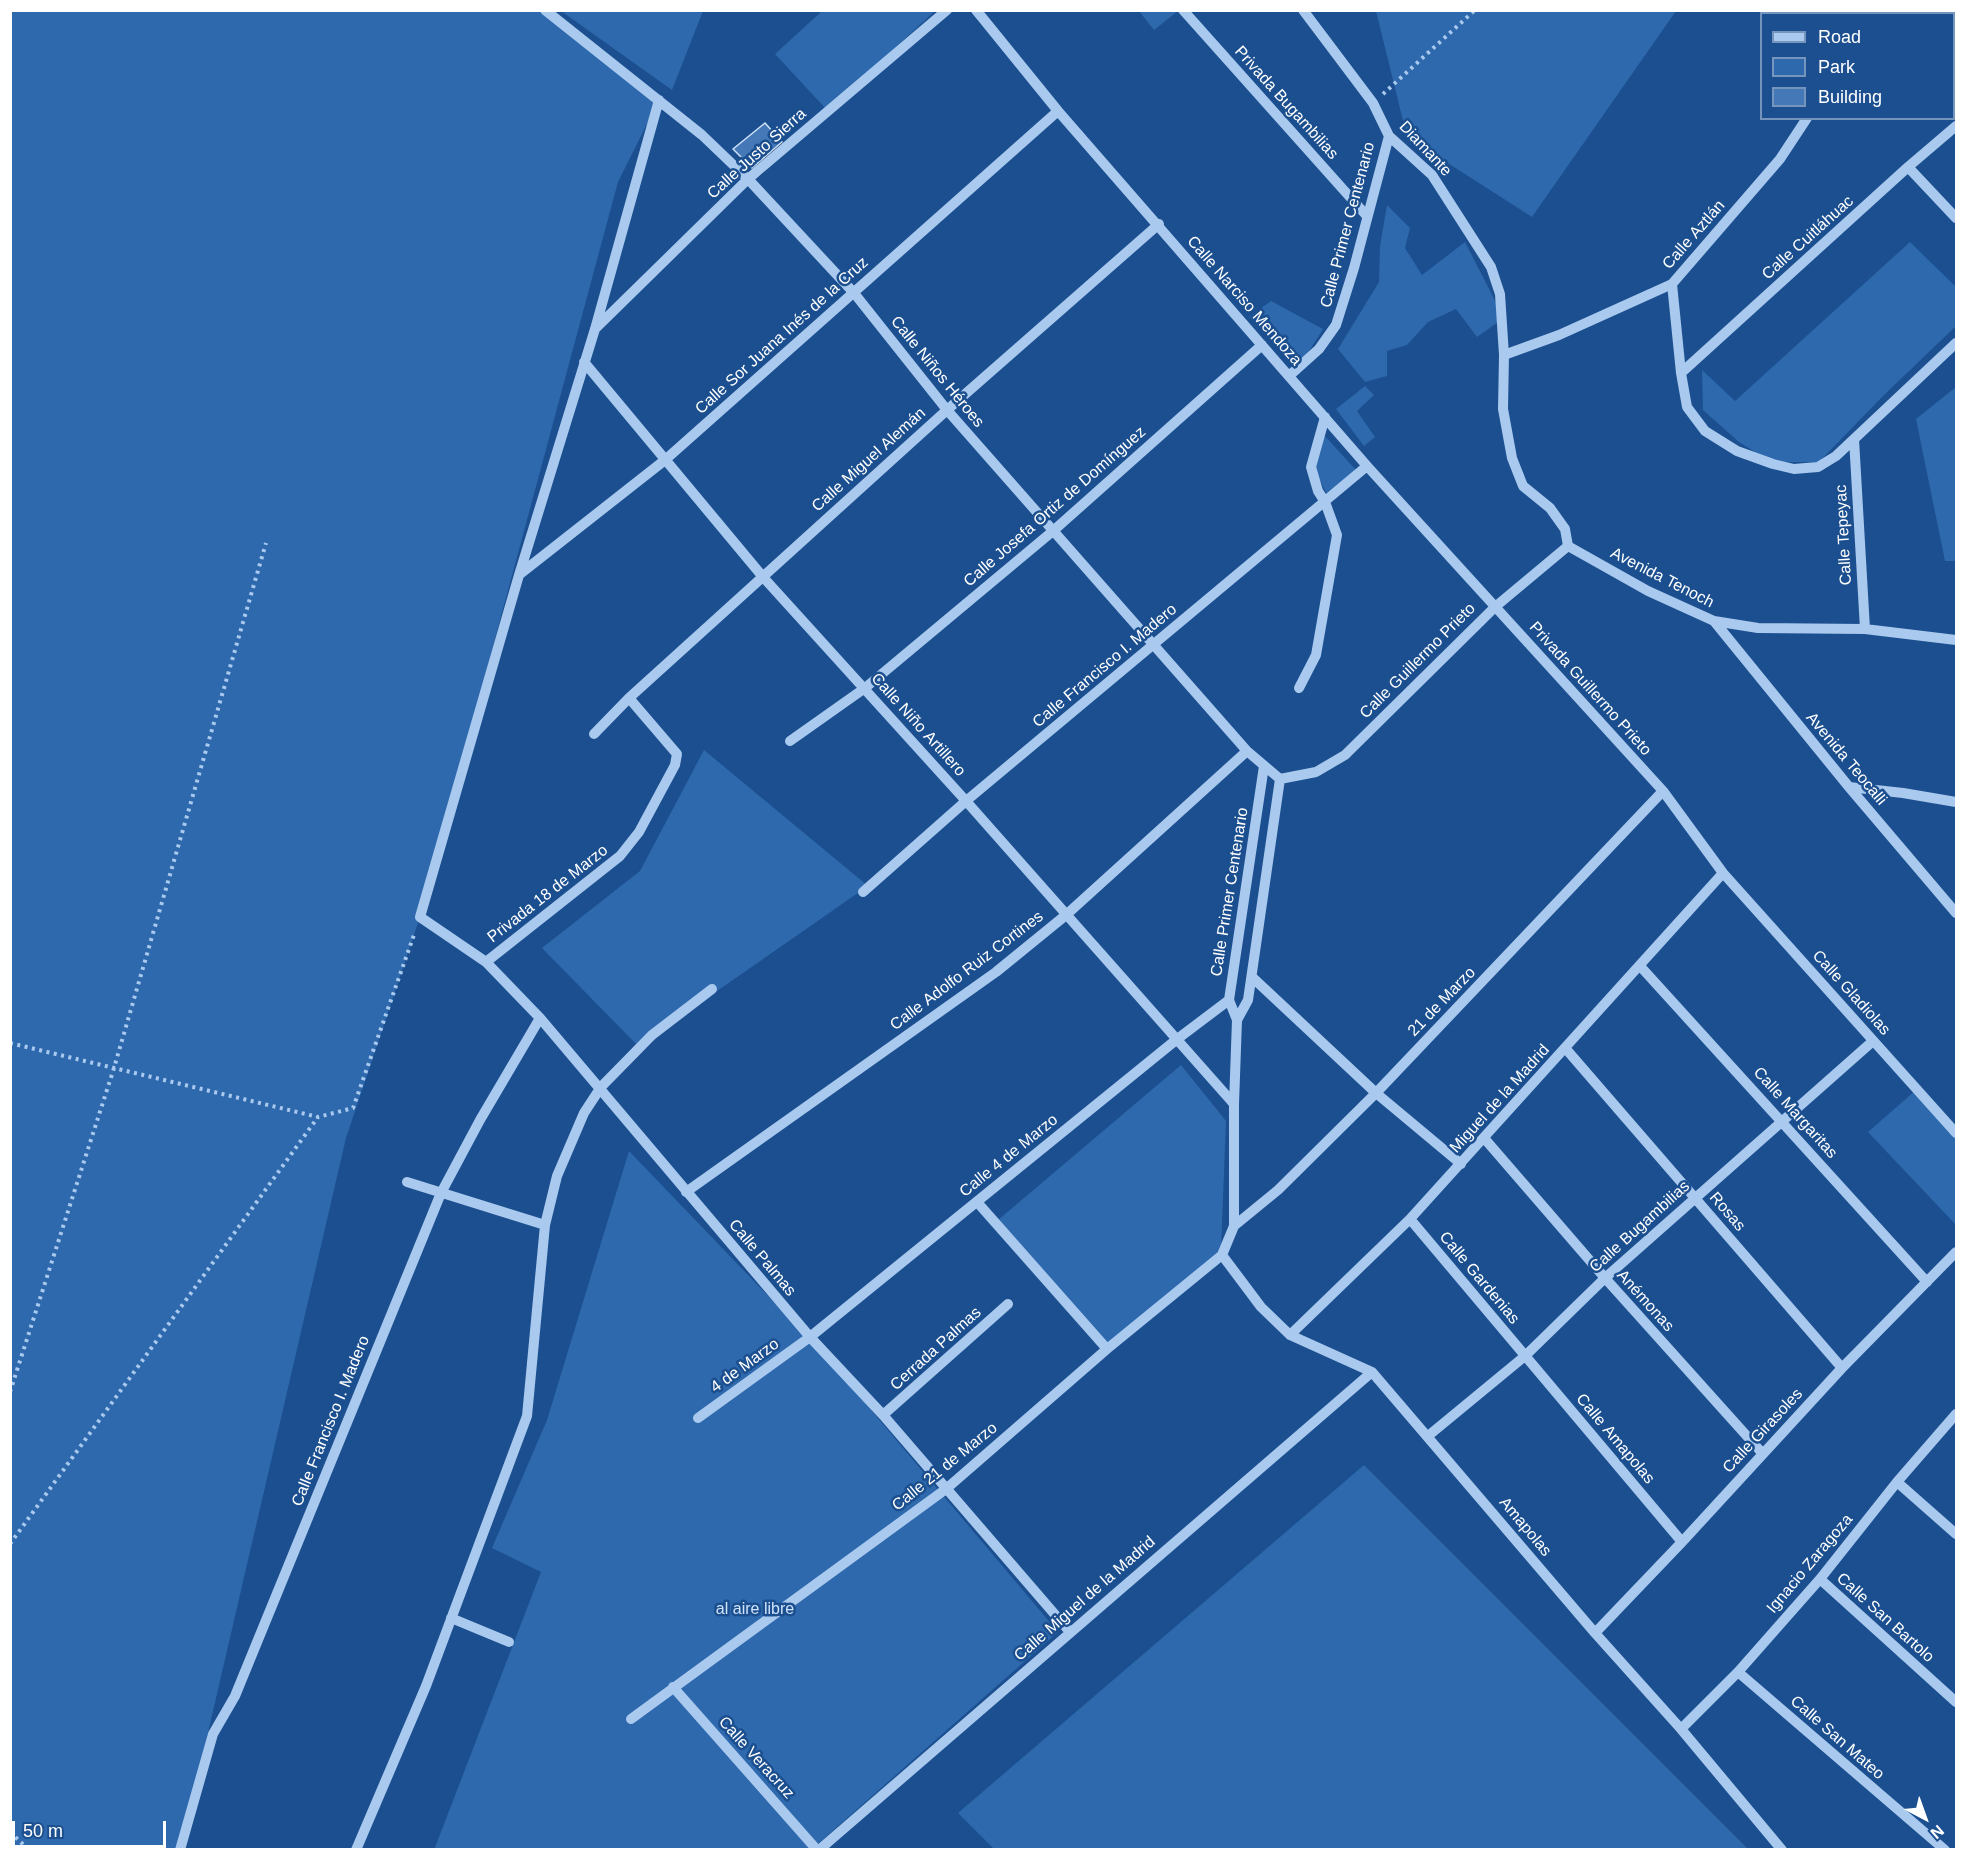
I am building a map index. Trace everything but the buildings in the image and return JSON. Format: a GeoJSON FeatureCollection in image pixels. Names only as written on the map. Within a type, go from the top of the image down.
{"type":"FeatureCollection","features":[{"type":"Feature","properties":{"kind":"street","name":"Calle Niños Héroes"},"geometry":{"type":"LineString","coordinates":[[545,10],[702,135],[748,179],[854,293],[947,410],[1247,751],[1280,779]]}},
{"type":"Feature","properties":{"kind":"street","name":"Calle Justo Sierra"},"geometry":{"type":"LineString","coordinates":[[595,328],[748,179],[947,10]]}},
{"type":"Feature","properties":{"kind":"street","name":"Calle Narciso Mendoza"},"geometry":{"type":"LineString","coordinates":[[976,10],[1058,111],[1159,224],[1367,466],[1495,607]]}},
{"type":"Feature","properties":{"kind":"street","name":"Privada Bugambilias"},"geometry":{"type":"LineString","coordinates":[[1183,10],[1366,215]]}},
{"type":"Feature","properties":{"kind":"street","name":"Diamante"},"geometry":{"type":"LineString","coordinates":[[1302,10],[1373,103],[1389,136],[1432,175],[1491,267],[1500,294],[1504,355]]}},
{"type":"Feature","properties":{"kind":"street"},"geometry":{"type":"LineString","coordinates":[[420,917],[519,575],[595,328],[659,100]]}},
{"type":"Feature","properties":{"kind":"street","name":"Calle Sor Juana Inés de la Cruz"},"geometry":{"type":"LineString","coordinates":[[519,575],[665,460],[1058,111]]}},
{"type":"Feature","properties":{"kind":"street","name":"Calle Aztlán"},"geometry":{"type":"LineString","coordinates":[[1504,355],[1560,335],[1672,284],[1780,159],[1806,120]]}},
{"type":"Feature","properties":{"kind":"street","name":"Calle Cuitláhuac"},"geometry":{"type":"LineString","coordinates":[[1681,373],[1956,126]]}},
{"type":"Feature","properties":{"kind":"street","name":"Calle Primer Centenario"},"geometry":{"type":"LineString","coordinates":[[1289,376],[1319,349],[1336,325],[1354,268],[1366,215],[1389,136]]}},
{"type":"Feature","properties":{"kind":"street"},"geometry":{"type":"LineString","coordinates":[[1908,167],[1956,218]]}},
{"type":"Feature","properties":{"kind":"street","name":"Calle Miguel Alemán"},"geometry":{"type":"LineString","coordinates":[[594,734],[629,698],[947,410],[1159,224]]}},
{"type":"Feature","properties":{"kind":"street","name":"Calle Tepeyac"},"geometry":{"type":"LineString","coordinates":[[1672,284],[1681,373],[1687,407],[1706,430],[1737,451],[1794,469],[1818,467],[1836,456],[1956,343]]}},
{"type":"Feature","properties":{"kind":"street","name":"Calle Josefa Ortiz de Domínguez"},"geometry":{"type":"LineString","coordinates":[[790,741],[865,688],[1053,531],[1262,345]]}},
{"type":"Feature","properties":{"kind":"street"},"geometry":{"type":"LineString","coordinates":[[1504,355],[1503,409],[1512,458],[1523,486],[1550,508],[1565,529],[1568,546]]}},
{"type":"Feature","properties":{"kind":"street","name":"Calle Niño Artillero"},"geometry":{"type":"LineString","coordinates":[[584,362],[763,577],[966,801],[1234,1104]]}},
{"type":"Feature","properties":{"kind":"street"},"geometry":{"type":"LineString","coordinates":[[1299,688],[1316,654],[1337,536],[1325,502],[1318,491],[1311,467],[1325,417]]}},
{"type":"Feature","properties":{"kind":"street","name":"Calle Tepeyac"},"geometry":{"type":"LineString","coordinates":[[1854,439],[1865,629]]}},
{"type":"Feature","properties":{"kind":"street","name":"Calle Francisco I. Madero"},"geometry":{"type":"LineString","coordinates":[[863,892],[966,801],[1367,466]]}},
{"type":"Feature","properties":{"kind":"street","name":"Calle Guillermo Prieto"},"geometry":{"type":"LineString","coordinates":[[1280,779],[1316,772],[1345,754],[1495,607],[1568,546]]}},
{"type":"Feature","properties":{"kind":"street","name":"Avenida Tenoch"},"geometry":{"type":"LineString","coordinates":[[1568,546],[1648,591],[1714,621],[1758,628],[1865,629],[1956,640]]}},
{"type":"Feature","properties":{"kind":"street","name":"Privada Guillermo Prieto"},"geometry":{"type":"LineString","coordinates":[[1495,607],[1663,791]]}},
{"type":"Feature","properties":{"kind":"street","name":"Avenida Teocalli"},"geometry":{"type":"LineString","coordinates":[[1714,621],[1849,787],[1956,913]]}},
{"type":"Feature","properties":{"kind":"street","name":"Privada 18 de Marzo"},"geometry":{"type":"LineString","coordinates":[[486,962],[620,856],[639,832],[675,765],[677,754],[629,698]]}},
{"type":"Feature","properties":{"kind":"street","name":"Calle Adolfo Ruiz Cortines"},"geometry":{"type":"LineString","coordinates":[[686,1192],[996,972],[1066,915],[1247,751]]}},
{"type":"Feature","properties":{"kind":"street","name":"Calle Primer Centenario"},"geometry":{"type":"LineString","coordinates":[[1222,1255],[1234,1226],[1237,1020],[1229,1000],[1264,766]]}},
{"type":"Feature","properties":{"kind":"street","name":"Calle Primer Centenario"},"geometry":{"type":"LineString","coordinates":[[1237,1020],[1248,999],[1252,977],[1280,779]]}},
{"type":"Feature","properties":{"kind":"street"},"geometry":{"type":"LineString","coordinates":[[1849,787],[1956,802]]}},
{"type":"Feature","properties":{"kind":"street"},"geometry":{"type":"LineString","coordinates":[[1663,791],[1723,873]]}},
{"type":"Feature","properties":{"kind":"street","name":"21 de Marzo"},"geometry":{"type":"LineString","coordinates":[[1234,1226],[1278,1190],[1376,1093],[1663,791]]}},
{"type":"Feature","properties":{"kind":"street","name":"Miguel de la Madrid"},"geometry":{"type":"LineString","coordinates":[[1290,1335],[1410,1219],[1723,873]]}},
{"type":"Feature","properties":{"kind":"street","name":"Calle Gladiolas"},"geometry":{"type":"LineString","coordinates":[[1723,873],[1956,1133]]}},
{"type":"Feature","properties":{"kind":"street","name":"Calle Palmas"},"geometry":{"type":"LineString","coordinates":[[420,917],[486,962],[540,1018],[601,1087],[686,1192],[810,1337],[884,1415],[1070,1632]]}},
{"type":"Feature","properties":{"kind":"street","name":"Calle Margaritas"},"geometry":{"type":"LineString","coordinates":[[1640,966],[1927,1282]]}},
{"type":"Feature","properties":{"kind":"street"},"geometry":{"type":"LineString","coordinates":[[1252,977],[1376,1093],[1461,1164]]}},
{"type":"Feature","properties":{"kind":"street"},"geometry":{"type":"LineString","coordinates":[[356,1850],[426,1686],[527,1416],[545,1225],[556,1176],[584,1113],[601,1087],[652,1035],[712,989]]}},
{"type":"Feature","properties":{"kind":"street","name":"Calle 4 de Marzo"},"geometry":{"type":"LineString","coordinates":[[810,1337],[1176,1040],[1229,1000]]}},
{"type":"Feature","properties":{"kind":"street","name":"Calle Francisco I. Madero"},"geometry":{"type":"LineString","coordinates":[[180,1850],[213,1734],[235,1696],[441,1193],[480,1120],[540,1018]]}},
{"type":"Feature","properties":{"kind":"street","name":"Calle Bugambilias"},"geometry":{"type":"LineString","coordinates":[[1428,1436],[1525,1356],[1605,1278],[1873,1041]]}},
{"type":"Feature","properties":{"kind":"street","name":"Rosas"},"geometry":{"type":"LineString","coordinates":[[1566,1049],[1842,1368]]}},
{"type":"Feature","properties":{"kind":"street","name":"Anémonas"},"geometry":{"type":"LineString","coordinates":[[1484,1138],[1605,1278],[1763,1454]]}},
{"type":"Feature","properties":{"kind":"street"},"geometry":{"type":"LineString","coordinates":[[407,1182],[545,1225]]}},
{"type":"Feature","properties":{"kind":"street"},"geometry":{"type":"LineString","coordinates":[[977,1202],[1107,1349]]}},
{"type":"Feature","properties":{"kind":"street","name":"Calle Gardenias"},"geometry":{"type":"LineString","coordinates":[[1410,1219],[1525,1356]]}},
{"type":"Feature","properties":{"kind":"street","name":"Calle Girasoles"},"geometry":{"type":"LineString","coordinates":[[1595,1633],[1842,1368],[1956,1252]]}},
{"type":"Feature","properties":{"kind":"street","name":"Calle 21 de Marzo"},"geometry":{"type":"LineString","coordinates":[[631,1719],[946,1489],[1107,1349],[1222,1255]]}},
{"type":"Feature","properties":{"kind":"street","name":"Amapolas"},"geometry":{"type":"LineString","coordinates":[[1222,1255],[1261,1307],[1290,1335],[1372,1372],[1595,1633],[1681,1729],[1782,1850]]}},
{"type":"Feature","properties":{"kind":"street","name":"Cerrada Palmas"},"geometry":{"type":"LineString","coordinates":[[884,1415],[1008,1304]]}},
{"type":"Feature","properties":{"kind":"street","name":"4 de Marzo"},"geometry":{"type":"LineString","coordinates":[[698,1418],[810,1337]]}},
{"type":"Feature","properties":{"kind":"street","name":"Calle Amapolas"},"geometry":{"type":"LineString","coordinates":[[1525,1356],[1682,1542]]}},
{"type":"Feature","properties":{"kind":"street","name":"Calle Miguel de la Madrid"},"geometry":{"type":"LineString","coordinates":[[818,1850],[1372,1372]]}},
{"type":"Feature","properties":{"kind":"street","name":"Ignacio Zaragoza"},"geometry":{"type":"LineString","coordinates":[[1681,1729],[1738,1672],[1820,1579],[1897,1482],[1956,1414]]}},
{"type":"Feature","properties":{"kind":"street"},"geometry":{"type":"LineString","coordinates":[[1897,1482],[1956,1534]]}},
{"type":"Feature","properties":{"kind":"street","name":"Calle San Bartolo"},"geometry":{"type":"LineString","coordinates":[[1820,1579],[1956,1702]]}},
{"type":"Feature","properties":{"kind":"street"},"geometry":{"type":"LineString","coordinates":[[451,1618],[509,1642]]}},
{"type":"Feature","properties":{"kind":"street","name":"Calle San Mateo"},"geometry":{"type":"LineString","coordinates":[[1738,1672],[1945,1850]]}},
{"type":"Feature","properties":{"kind":"street","name":"Calle Veracruz"},"geometry":{"type":"LineString","coordinates":[[673,1687],[818,1850]]}},
{"type":"Feature","properties":{"kind":"path"},"geometry":{"type":"LineString","coordinates":[[1373,103],[1475,10]]}},
{"type":"Feature","properties":{"kind":"path"},"geometry":{"type":"LineString","coordinates":[[10,1392],[114,1068],[266,543]]}},
{"type":"Feature","properties":{"kind":"path"},"geometry":{"type":"LineString","coordinates":[[10,1043],[318,1117],[353,1108],[420,917]]}},
{"type":"Feature","properties":{"kind":"path"},"geometry":{"type":"LineString","coordinates":[[10,1544],[318,1117]]}},
{"type":"Feature","properties":{"kind":"path"},"geometry":{"type":"LineString","coordinates":[[10,1832],[29,1850]]}},
{"type":"Feature","properties":{"kind":"green space"},"geometry":{"type":"Polygon","coordinates":[[[1376,10],[1676,11],[1532,217],[1407,137],[1376,10]]]}},
{"type":"Feature","properties":{"kind":"green space"},"geometry":{"type":"Polygon","coordinates":[[[10,11],[545,11],[659,100],[618,182],[420,917],[346,1138],[181,1849],[11,1849],[10,11]]]}},
{"type":"Feature","properties":{"kind":"green space"},"geometry":{"type":"Polygon","coordinates":[[[561,11],[703,11],[672,90],[561,11]]]}},
{"type":"Feature","properties":{"kind":"green space"},"geometry":{"type":"Polygon","coordinates":[[[822,11],[935,11],[827,110],[775,54],[822,11]]]}},
{"type":"Feature","properties":{"kind":"green space"},"geometry":{"type":"Polygon","coordinates":[[[1139,11],[1178,11],[1154,30],[1139,11]]]}},
{"type":"Feature","properties":{"kind":"green space"},"geometry":{"type":"Polygon","coordinates":[[[1387,205],[1410,228],[1405,248],[1422,275],[1465,242],[1504,318],[1477,337],[1456,309],[1428,322],[1407,345],[1387,351],[1387,376],[1365,382],[1338,349],[1379,282],[1380,246],[1387,205]]]}},
{"type":"Feature","properties":{"kind":"green space"},"geometry":{"type":"Polygon","coordinates":[[[1910,242],[1956,287],[1956,326],[1819,462],[1771,462],[1739,442],[1703,410],[1702,370],[1735,401],[1910,242]]]}},
{"type":"Feature","properties":{"kind":"green space"},"geometry":{"type":"Polygon","coordinates":[[[1271,301],[1323,329],[1299,367],[1249,317],[1271,301]]]}},
{"type":"Feature","properties":{"kind":"green space"},"geometry":{"type":"Polygon","coordinates":[[[1365,386],[1374,395],[1357,411],[1375,437],[1364,446],[1336,409],[1365,386]]]}},
{"type":"Feature","properties":{"kind":"green space"},"geometry":{"type":"Polygon","coordinates":[[[1956,387],[1956,561],[1945,561],[1916,419],[1956,387]]]}},
{"type":"Feature","properties":{"kind":"green space"},"geometry":{"type":"Polygon","coordinates":[[[1324,435],[1357,471],[1326,493],[1315,468],[1324,435]]]}},
{"type":"Feature","properties":{"kind":"green space"},"geometry":{"type":"Polygon","coordinates":[[[704,750],[868,886],[638,1046],[542,948],[640,871],[704,750]]]}},
{"type":"Feature","properties":{"kind":"green space"},"geometry":{"type":"Polygon","coordinates":[[[1181,1065],[1226,1121],[1221,1250],[1109,1349],[998,1220],[1181,1065]]]}},
{"type":"Feature","properties":{"kind":"green space"},"geometry":{"type":"Polygon","coordinates":[[[1916,1090],[1956,1135],[1956,1225],[1868,1132],[1916,1090]]]}},
{"type":"Feature","properties":{"kind":"green space","name":"al aire libre"},"geometry":{"type":"Polygon","coordinates":[[[629,1151],[823,1353],[1058,1632],[812,1849],[434,1850],[541,1572],[492,1548],[547,1420],[629,1151]]]}},
{"type":"Feature","properties":{"kind":"green space"},"geometry":{"type":"Polygon","coordinates":[[[1364,1465],[1748,1849],[995,1850],[958,1813],[1364,1465]]]}}]}
